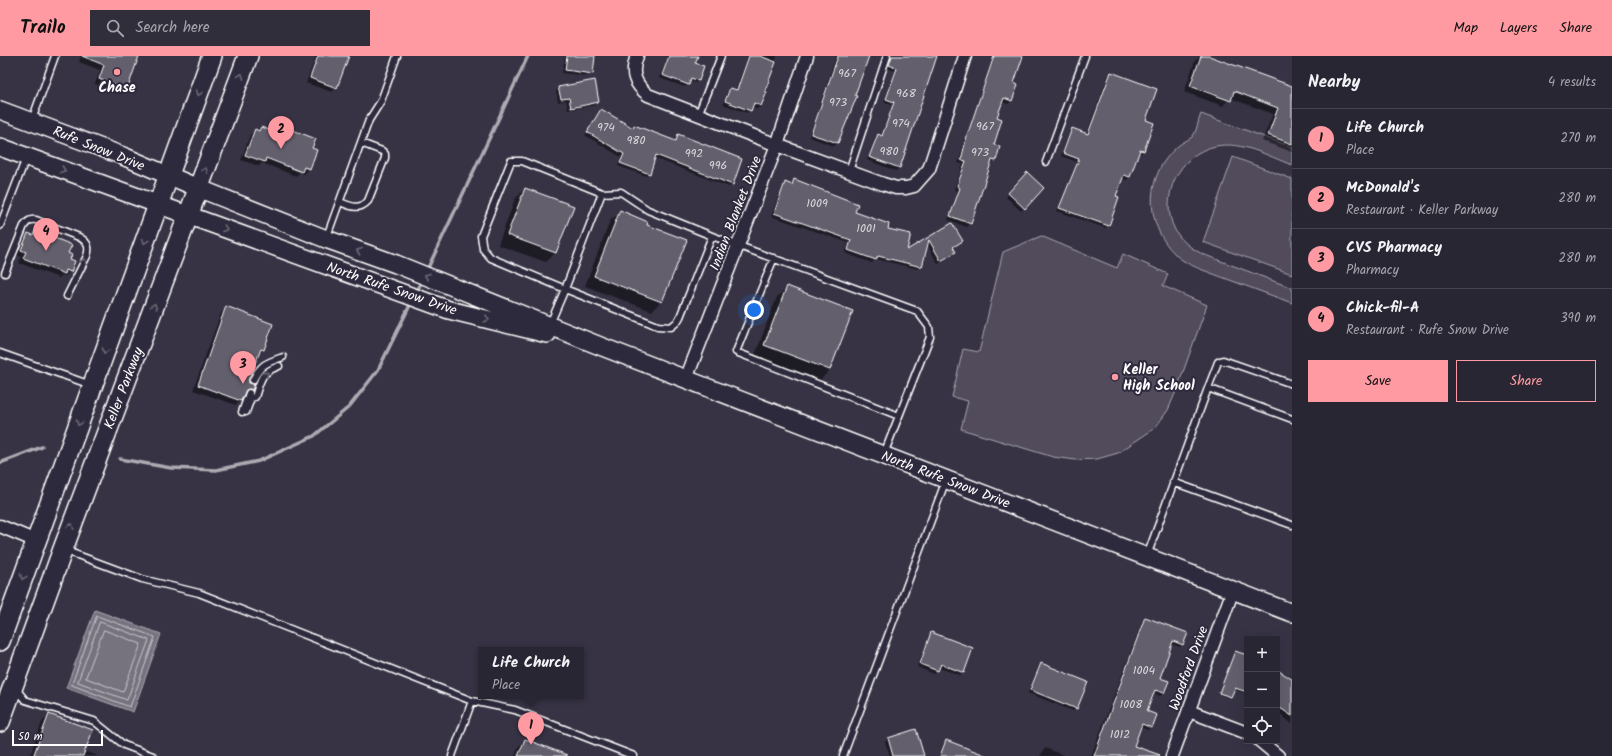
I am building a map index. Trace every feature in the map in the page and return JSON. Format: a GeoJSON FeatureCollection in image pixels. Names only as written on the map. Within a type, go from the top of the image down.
{"type":"FeatureCollection","features":[{"type":"Feature","properties":{"kind":"main road","name":"Keller Parkway"},"geometry":{"type":"LineString","coordinates":[[0,641],[212,56]]}},
{"type":"Feature","properties":{"kind":"main road","name":"Keller Parkway"},"geometry":{"type":"LineString","coordinates":[[0,722],[53,576],[248,56]]}},
{"type":"Feature","properties":{"kind":"main road","name":"Rufe Snow Drive"},"geometry":{"type":"LineString","coordinates":[[0,110],[123,156],[198,188]]}},
{"type":"Feature","properties":{"kind":"main road"},"geometry":{"type":"LineString","coordinates":[[0,147],[188,216]]}},
{"type":"Feature","properties":{"kind":"main road","name":"North Rufe Snow Drive"},"geometry":{"type":"LineString","coordinates":[[198,188],[326,239],[458,288],[600,346],[1146,557],[1290,611]]}},
{"type":"Feature","properties":{"kind":"main road","name":"North Rufe Snow Drive"},"geometry":{"type":"LineString","coordinates":[[188,216],[449,310],[600,346]]}},
{"type":"Feature","properties":{"kind":"main road"},"geometry":{"type":"LineString","coordinates":[[317,262],[326,239]]}},
{"type":"Feature","properties":{"kind":"main road"},"geometry":{"type":"LineString","coordinates":[[36,541],[45,551],[53,576]]}},
{"type":"Feature","properties":{"kind":"street"},"geometry":{"type":"LineString","coordinates":[[636,56],[634,72],[636,83],[648,95],[777,145],[896,188],[914,186],[929,169],[965,56]]}},
{"type":"Feature","properties":{"kind":"street","name":"Indian Blanket Drive"},"geometry":{"type":"LineString","coordinates":[[686,379],[777,145],[808,56]]}},
{"type":"Feature","properties":{"kind":"street"},"geometry":{"type":"LineString","coordinates":[[0,526],[36,541]]}},
{"type":"Feature","properties":{"kind":"street","name":"Woodford Drive"},"geometry":{"type":"LineString","coordinates":[[1172,756],[1233,590]]}},
{"type":"Feature","properties":{"kind":"street"},"geometry":{"type":"LineString","coordinates":[[1189,711],[1244,732]]}},
{"type":"Feature","properties":{"kind":"street"},"geometry":{"type":"LineString","coordinates":[[1264,744],[1278,756]]}},
{"type":"Feature","properties":{"kind":"lane"},"geometry":{"type":"LineString","coordinates":[[31,121],[55,56]]}},
{"type":"Feature","properties":{"kind":"lane"},"geometry":{"type":"LineString","coordinates":[[326,239],[361,142],[370,120],[381,101],[397,56]]}},
{"type":"Feature","properties":{"kind":"lane"},"geometry":{"type":"LineString","coordinates":[[698,115],[721,56]]}},
{"type":"Feature","properties":{"kind":"lane"},"geometry":{"type":"LineString","coordinates":[[849,171],[887,56]]}},
{"type":"Feature","properties":{"kind":"lane"},"geometry":{"type":"LineString","coordinates":[[1046,162],[1085,56]]}},
{"type":"Feature","properties":{"kind":"lane"},"geometry":{"type":"LineString","coordinates":[[340,202],[355,207],[364,205],[368,201],[385,158],[382,151],[361,142]]}},
{"type":"Feature","properties":{"kind":"lane"},"geometry":{"type":"LineString","coordinates":[[0,226],[27,157]]}},
{"type":"Feature","properties":{"kind":"lane"},"geometry":{"type":"LineString","coordinates":[[712,236],[680,317],[671,327],[658,326],[565,290],[491,258],[483,248],[481,236],[511,161],[522,161],[602,193],[621,192],[648,210],[712,236],[917,311],[929,327],[930,337],[884,455]]}},
{"type":"Feature","properties":{"kind":"lane"},"geometry":{"type":"LineString","coordinates":[[550,326],[602,193]]}},
{"type":"Feature","properties":{"kind":"lane"},"geometry":{"type":"LineString","coordinates":[[5,273],[24,226],[27,222],[36,220],[79,237],[88,245],[89,251],[87,256],[67,296]]}},
{"type":"Feature","properties":{"kind":"lane"},"geometry":{"type":"LineString","coordinates":[[774,258],[736,352],[899,416]]}},
{"type":"Feature","properties":{"kind":"lane"},"geometry":{"type":"LineString","coordinates":[[0,353],[92,386]]}},
{"type":"Feature","properties":{"kind":"lane"},"geometry":{"type":"LineString","coordinates":[[253,380],[258,370],[264,364],[283,357]]}},
{"type":"Feature","properties":{"kind":"lane"},"geometry":{"type":"LineString","coordinates":[[1146,557],[1218,362],[1223,360],[1292,384]]}},
{"type":"Feature","properties":{"kind":"lane"},"geometry":{"type":"LineString","coordinates":[[249,393],[244,412],[251,398],[255,397],[261,379],[267,371],[279,366]]}},
{"type":"Feature","properties":{"kind":"lane"},"geometry":{"type":"LineString","coordinates":[[1208,388],[1292,419]]}},
{"type":"Feature","properties":{"kind":"lane"},"geometry":{"type":"LineString","coordinates":[[843,756],[946,479]]}},
{"type":"Feature","properties":{"kind":"lane"},"geometry":{"type":"LineString","coordinates":[[1173,482],[1292,525]]}},
{"type":"Feature","properties":{"kind":"lane"},"geometry":{"type":"LineString","coordinates":[[63,550],[142,579],[199,593],[472,701],[515,710],[634,756]]}},
{"type":"Feature","properties":{"kind":"lane"},"geometry":{"type":"LineString","coordinates":[[13,686],[25,700],[94,721],[124,746],[153,756]]}},
{"type":"Feature","properties":{"kind":"lane"},"geometry":{"type":"LineString","coordinates":[[452,756],[472,701]]}},
{"type":"Feature","properties":{"kind":"shaded area"},"geometry":{"type":"Polygon","coordinates":[[[1201,114],[1292,147],[1292,165],[1245,147],[1226,145],[1203,150],[1192,157],[1182,167],[1175,178],[1169,204],[1170,217],[1175,230],[1184,242],[1201,253],[1292,288],[1292,303],[1200,269],[1186,262],[1174,253],[1160,233],[1155,222],[1152,198],[1157,174],[1171,152],[1194,135],[1201,114]]]}},
{"type":"Feature","properties":{"kind":"shaded area"},"geometry":{"type":"Polygon","coordinates":[[[1233,157],[1292,179],[1292,274],[1203,242],[1233,157]]]}},
{"type":"Feature","properties":{"kind":"shaded area"},"geometry":{"type":"Polygon","coordinates":[[[1041,236],[1117,268],[1123,254],[1168,274],[1163,286],[1207,305],[1168,410],[1155,428],[1118,453],[1097,459],[1076,460],[1053,457],[961,429],[968,401],[952,397],[963,349],[979,352],[1003,252],[1041,236]]]}},
{"type":"Feature","properties":{"kind":"water"},"geometry":{"type":"Polygon","coordinates":[[[95,610],[161,634],[133,712],[66,688],[95,610]]]}},
{"type":"Feature","properties":{"kind":"building","name":"Chase"},"geometry":{"type":"Polygon","coordinates":[[[82,56],[139,56],[127,90],[99,79],[104,65],[82,56]]]}},
{"type":"Feature","properties":{"kind":"building"},"geometry":{"type":"Polygon","coordinates":[[[318,56],[349,56],[337,88],[310,78],[318,56]]]}},
{"type":"Feature","properties":{"kind":"building"},"geometry":{"type":"Polygon","coordinates":[[[567,56],[595,56],[593,74],[565,70],[567,56]]]}},
{"type":"Feature","properties":{"kind":"building"},"geometry":{"type":"Polygon","coordinates":[[[669,56],[698,56],[695,63],[704,66],[699,81],[691,78],[689,85],[662,75],[669,56]]]}},
{"type":"Feature","properties":{"kind":"building"},"geometry":{"type":"Polygon","coordinates":[[[749,56],[760,56],[776,62],[761,106],[754,103],[751,111],[725,101],[730,88],[737,90],[749,56]]]}},
{"type":"Feature","properties":{"kind":"building"},"geometry":{"type":"Polygon","coordinates":[[[838,56],[869,56],[855,95],[857,96],[838,143],[811,134],[838,56]]]}},
{"type":"Feature","properties":{"kind":"building"},"geometry":{"type":"Polygon","coordinates":[[[892,56],[937,56],[900,168],[869,157],[878,134],[882,136],[894,102],[886,99],[897,68],[889,65],[892,56]]]}},
{"type":"Feature","properties":{"kind":"building"},"geometry":{"type":"Polygon","coordinates":[[[994,56],[1023,56],[1014,83],[1018,85],[1012,101],[1004,98],[997,117],[1002,119],[994,145],[1000,146],[996,161],[992,160],[971,224],[950,216],[960,188],[957,186],[966,161],[961,160],[967,136],[994,56]]]}},
{"type":"Feature","properties":{"kind":"building"},"geometry":{"type":"Polygon","coordinates":[[[1201,56],[1209,56],[1292,86],[1292,144],[1268,135],[1278,108],[1234,91],[1231,101],[1190,86],[1201,56]]]}},
{"type":"Feature","properties":{"kind":"building"},"geometry":{"type":"Polygon","coordinates":[[[1111,72],[1157,89],[1146,120],[1154,123],[1144,151],[1140,150],[1130,177],[1124,175],[1116,196],[1119,197],[1109,226],[1059,208],[1079,159],[1063,153],[1072,128],[1088,134],[1111,72]]]}},
{"type":"Feature","properties":{"kind":"building"},"geometry":{"type":"Polygon","coordinates":[[[595,80],[599,102],[571,108],[569,98],[561,99],[558,87],[595,80]]]}},
{"type":"Feature","properties":{"kind":"building"},"geometry":{"type":"Polygon","coordinates":[[[601,109],[633,128],[634,125],[676,141],[678,134],[742,159],[733,185],[656,155],[650,174],[620,163],[624,154],[587,132],[601,109]]]}},
{"type":"Feature","properties":{"kind":"building"},"geometry":{"type":"Polygon","coordinates":[[[277,126],[284,129],[285,127],[316,139],[312,148],[317,150],[310,169],[304,167],[302,172],[266,158],[265,162],[245,155],[255,129],[259,131],[261,127],[275,132],[277,126]]]}},
{"type":"Feature","properties":{"kind":"building"},"geometry":{"type":"Polygon","coordinates":[[[1027,172],[1044,188],[1025,209],[1008,193],[1027,172]]]}},
{"type":"Feature","properties":{"kind":"building"},"geometry":{"type":"Polygon","coordinates":[[[794,179],[858,204],[855,212],[889,224],[888,229],[911,234],[907,250],[952,223],[963,241],[953,247],[956,252],[941,261],[929,240],[922,267],[878,256],[876,260],[848,250],[851,240],[774,213],[785,182],[792,185],[794,179]]]}},
{"type":"Feature","properties":{"kind":"building"},"geometry":{"type":"Polygon","coordinates":[[[525,188],[574,206],[556,253],[507,235],[525,188]]]}},
{"type":"Feature","properties":{"kind":"building"},"geometry":{"type":"Polygon","coordinates":[[[620,210],[648,222],[647,225],[687,240],[662,302],[594,276],[620,210]]]}},
{"type":"Feature","properties":{"kind":"building"},"geometry":{"type":"Polygon","coordinates":[[[35,230],[72,245],[68,253],[72,255],[70,259],[75,261],[71,272],[66,270],[65,274],[23,258],[26,252],[21,250],[28,233],[33,235],[35,230]]]}},
{"type":"Feature","properties":{"kind":"building"},"geometry":{"type":"Polygon","coordinates":[[[787,286],[853,311],[830,370],[764,345],[787,286]]]}},
{"type":"Feature","properties":{"kind":"building"},"geometry":{"type":"Polygon","coordinates":[[[226,306],[273,324],[264,350],[261,349],[249,378],[249,383],[254,384],[252,390],[246,390],[241,401],[198,385],[226,306]]]}},
{"type":"Feature","properties":{"kind":"building"},"geometry":{"type":"Polygon","coordinates":[[[1145,617],[1188,633],[1183,645],[1173,641],[1160,678],[1169,681],[1164,693],[1155,690],[1147,711],[1157,715],[1152,728],[1142,724],[1134,746],[1160,755],[1094,756],[1145,617]]]}},
{"type":"Feature","properties":{"kind":"building"},"geometry":{"type":"Polygon","coordinates":[[[931,632],[973,648],[964,673],[941,664],[938,671],[920,664],[931,632]]]}},
{"type":"Feature","properties":{"kind":"building"},"geometry":{"type":"Polygon","coordinates":[[[1235,651],[1244,654],[1244,691],[1235,688],[1231,697],[1219,693],[1235,651]]]}},
{"type":"Feature","properties":{"kind":"building"},"geometry":{"type":"Polygon","coordinates":[[[1041,663],[1088,682],[1077,709],[1030,690],[1041,663]]]}},
{"type":"Feature","properties":{"kind":"building"},"geometry":{"type":"Polygon","coordinates":[[[1280,672],[1292,679],[1292,716],[1280,708],[1280,672]]]}},
{"type":"Feature","properties":{"kind":"building"},"geometry":{"type":"Polygon","coordinates":[[[49,714],[93,730],[83,756],[40,756],[34,754],[49,714]]]}},
{"type":"Feature","properties":{"kind":"building"},"geometry":{"type":"Polygon","coordinates":[[[916,729],[924,756],[893,756],[888,738],[916,729]]]}},
{"type":"Feature","properties":{"kind":"building"},"geometry":{"type":"Polygon","coordinates":[[[525,739],[567,755],[567,756],[518,756],[525,739]]]}},
{"type":"Feature","properties":{"kind":"building"},"geometry":{"type":"Polygon","coordinates":[[[946,740],[985,755],[985,756],[940,756],[946,740]]]}},
{"type":"Feature","properties":{"kind":"waterway"},"geometry":{"type":"LineString","coordinates":[[427,270],[528,56]]}},
{"type":"Feature","properties":{"kind":"waterway"},"geometry":{"type":"LineString","coordinates":[[416,294],[422,280]]}},
{"type":"Feature","properties":{"kind":"waterway"},"geometry":{"type":"LineString","coordinates":[[120,459],[171,468],[216,470],[259,461],[314,436],[349,407],[378,370],[412,301]]}},
{"type":"Feature","properties":{"kind":"waterway"},"geometry":{"type":"LineString","coordinates":[[0,463],[42,447]]}},
{"type":"Feature","properties":{"kind":"place","name":"Chase"},"geometry":{"type":"Point","coordinates":[117,72]}},
{"type":"Feature","properties":{"kind":"place","name":"McDonald's"},"geometry":{"type":"Point","coordinates":[281,149]}},
{"type":"Feature","properties":{"kind":"place","name":"Chick-fil-A"},"geometry":{"type":"Point","coordinates":[46,251]}},
{"type":"Feature","properties":{"kind":"place","name":"Keller High School"},"geometry":{"type":"Point","coordinates":[1115,377]}},
{"type":"Feature","properties":{"kind":"place","name":"CVS Pharmacy"},"geometry":{"type":"Point","coordinates":[243,384]}},
{"type":"Feature","properties":{"kind":"place","name":"Life Church"},"geometry":{"type":"Point","coordinates":[531,745]}}]}
